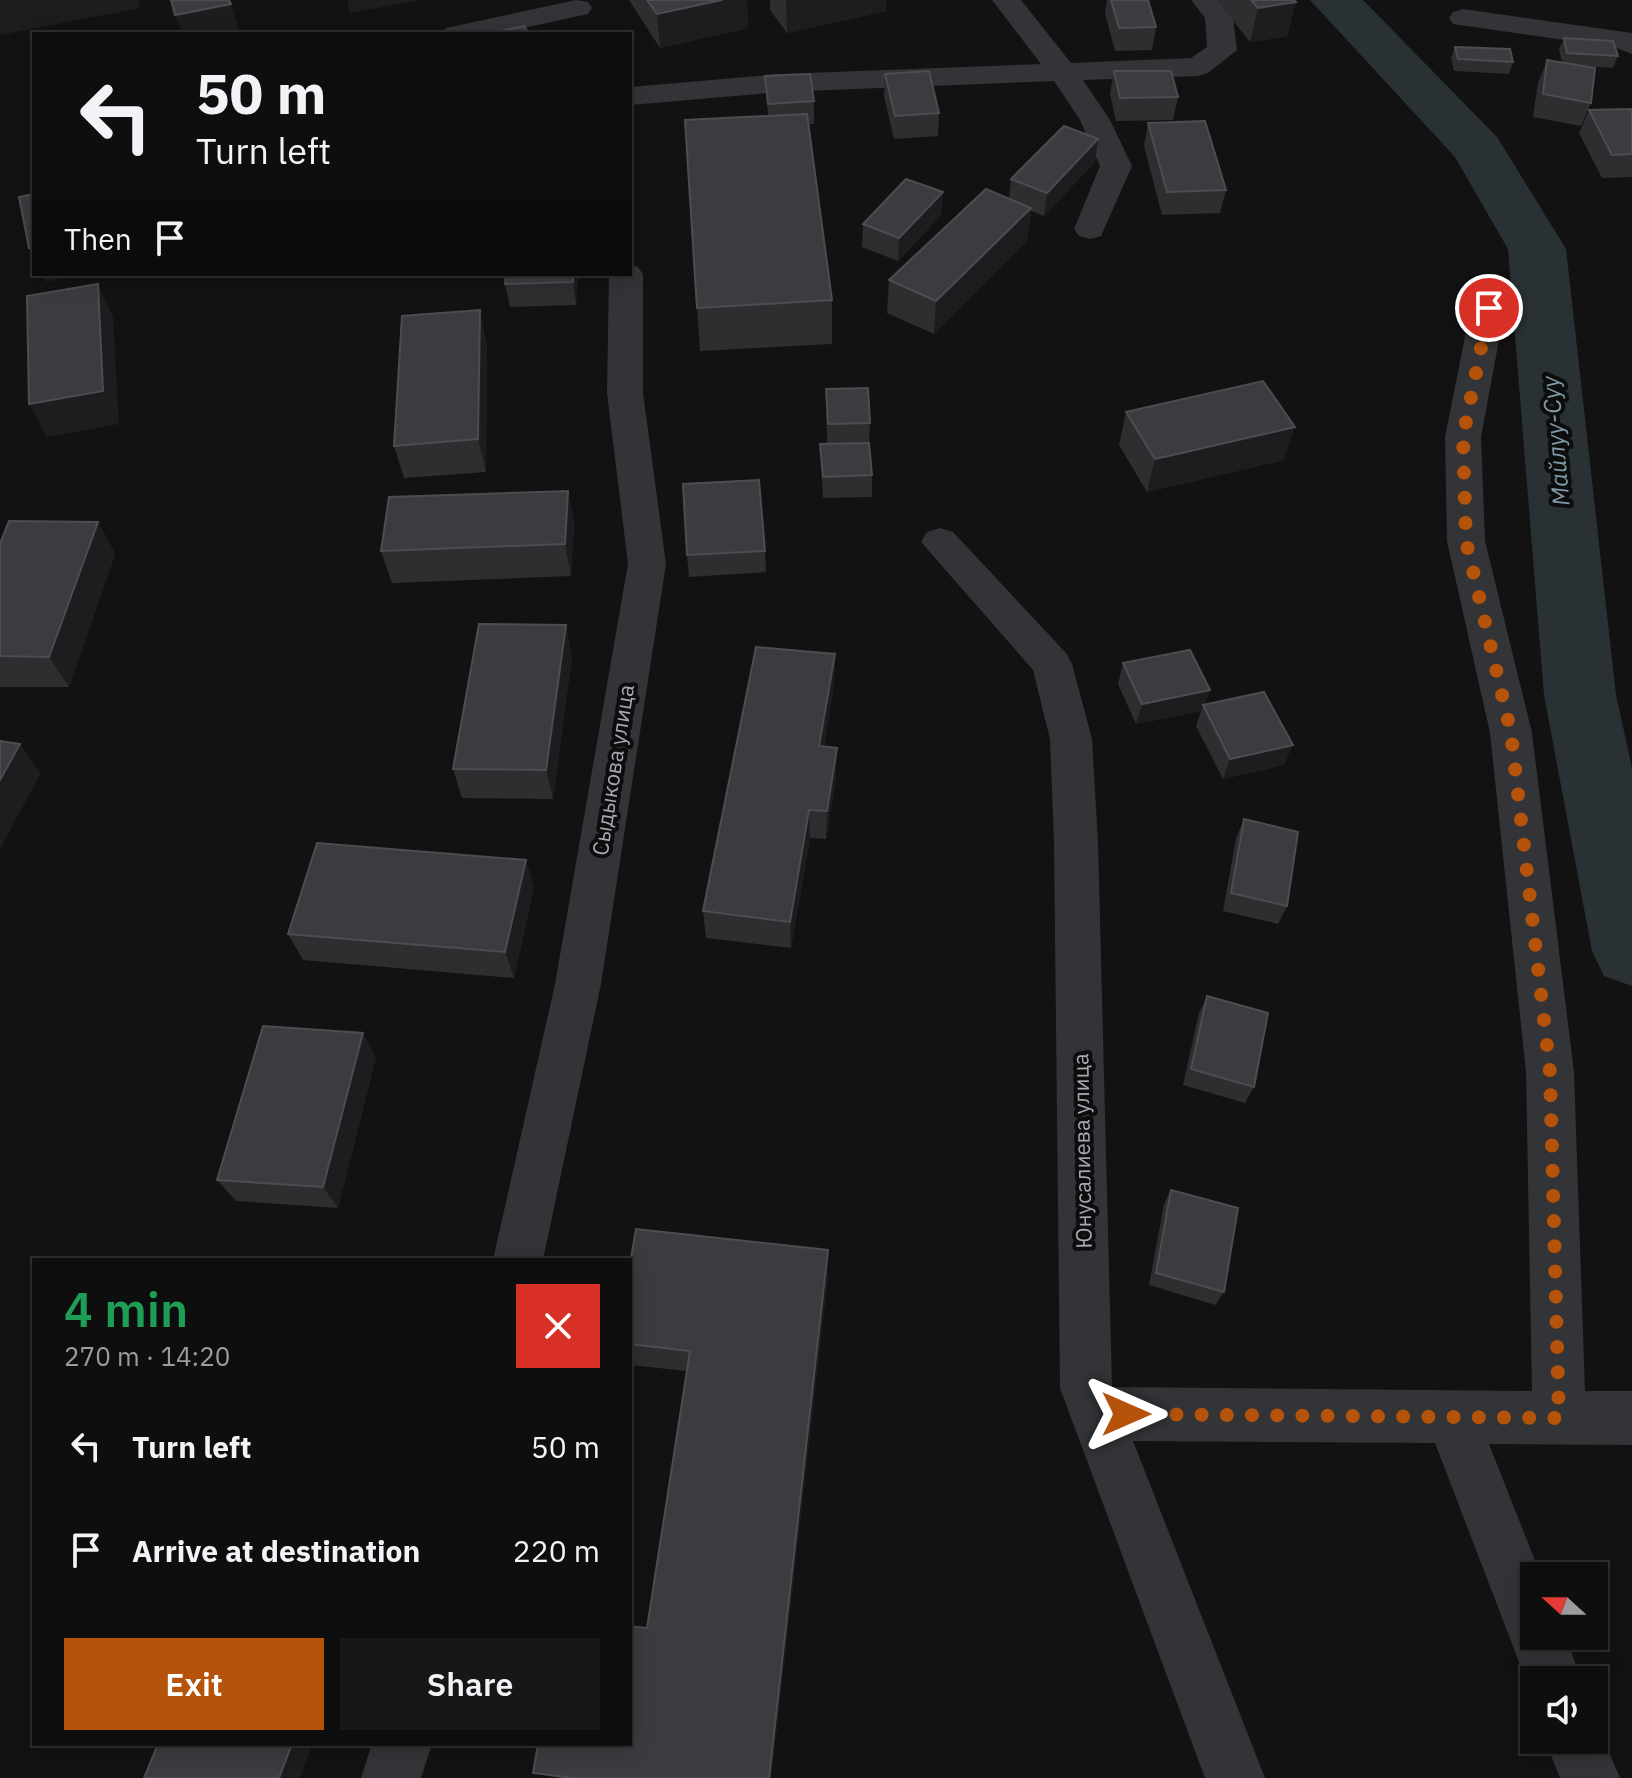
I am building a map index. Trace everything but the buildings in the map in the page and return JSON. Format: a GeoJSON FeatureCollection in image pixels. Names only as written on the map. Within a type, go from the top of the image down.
{"type":"FeatureCollection","features":[{"type":"Feature","properties":{"kind":"street"},"geometry":{"type":"LineString","coordinates":[[1006,0],[1064,74],[1095,120],[1116,166],[1090,229]]}},
{"type":"Feature","properties":{"kind":"street"},"geometry":{"type":"LineString","coordinates":[[632,96],[780,83],[1198,67],[1222,50],[1219,17],[1205,0]]}},
{"type":"Feature","properties":{"kind":"street"},"geometry":{"type":"LineString","coordinates":[[464,32],[576,4],[593,32]]}},
{"type":"Feature","properties":{"kind":"street"},"geometry":{"type":"LineString","coordinates":[[1463,18],[1622,39],[1632,45]]}},
{"type":"Feature","properties":{"kind":"street","name":"Сыдыкова улица"},"geometry":{"type":"LineString","coordinates":[[518,1258],[578,984],[647,564],[625,393],[626,276]]}},
{"type":"Feature","properties":{"kind":"street"},"geometry":{"type":"LineString","coordinates":[[1492,286],[1463,437],[1466,541],[1511,733],[1550,1072],[1559,1418]]}},
{"type":"Feature","properties":{"kind":"street","name":"Юнусалиева улица"},"geometry":{"type":"LineString","coordinates":[[940,542],[1052,664],[1071,739],[1086,1388],[1235,1778]]}},
{"type":"Feature","properties":{"kind":"street"},"geometry":{"type":"LineString","coordinates":[[1096,1414],[1632,1418]]}},
{"type":"Feature","properties":{"kind":"street"},"geometry":{"type":"LineString","coordinates":[[1452,1417],[1520,1595]]}},
{"type":"Feature","properties":{"kind":"street"},"geometry":{"type":"LineString","coordinates":[[391,1778],[401,1746]]}},
{"type":"Feature","properties":{"kind":"street"},"geometry":{"type":"LineString","coordinates":[[1581,1754],[1590,1778]]}},
{"type":"Feature","properties":{"kind":"waterway","name":"Майлуу-Суу"},"geometry":{"type":"LineString","coordinates":[[1335,0],[1478,149],[1537,249],[1580,695],[1632,951]]}},
{"type":"Feature","properties":{"kind":"route"},"geometry":{"type":"LineString","coordinates":[[1126,1414],[1559,1418],[1550,1072],[1511,733],[1466,541],[1463,437],[1489,308]]}}]}
